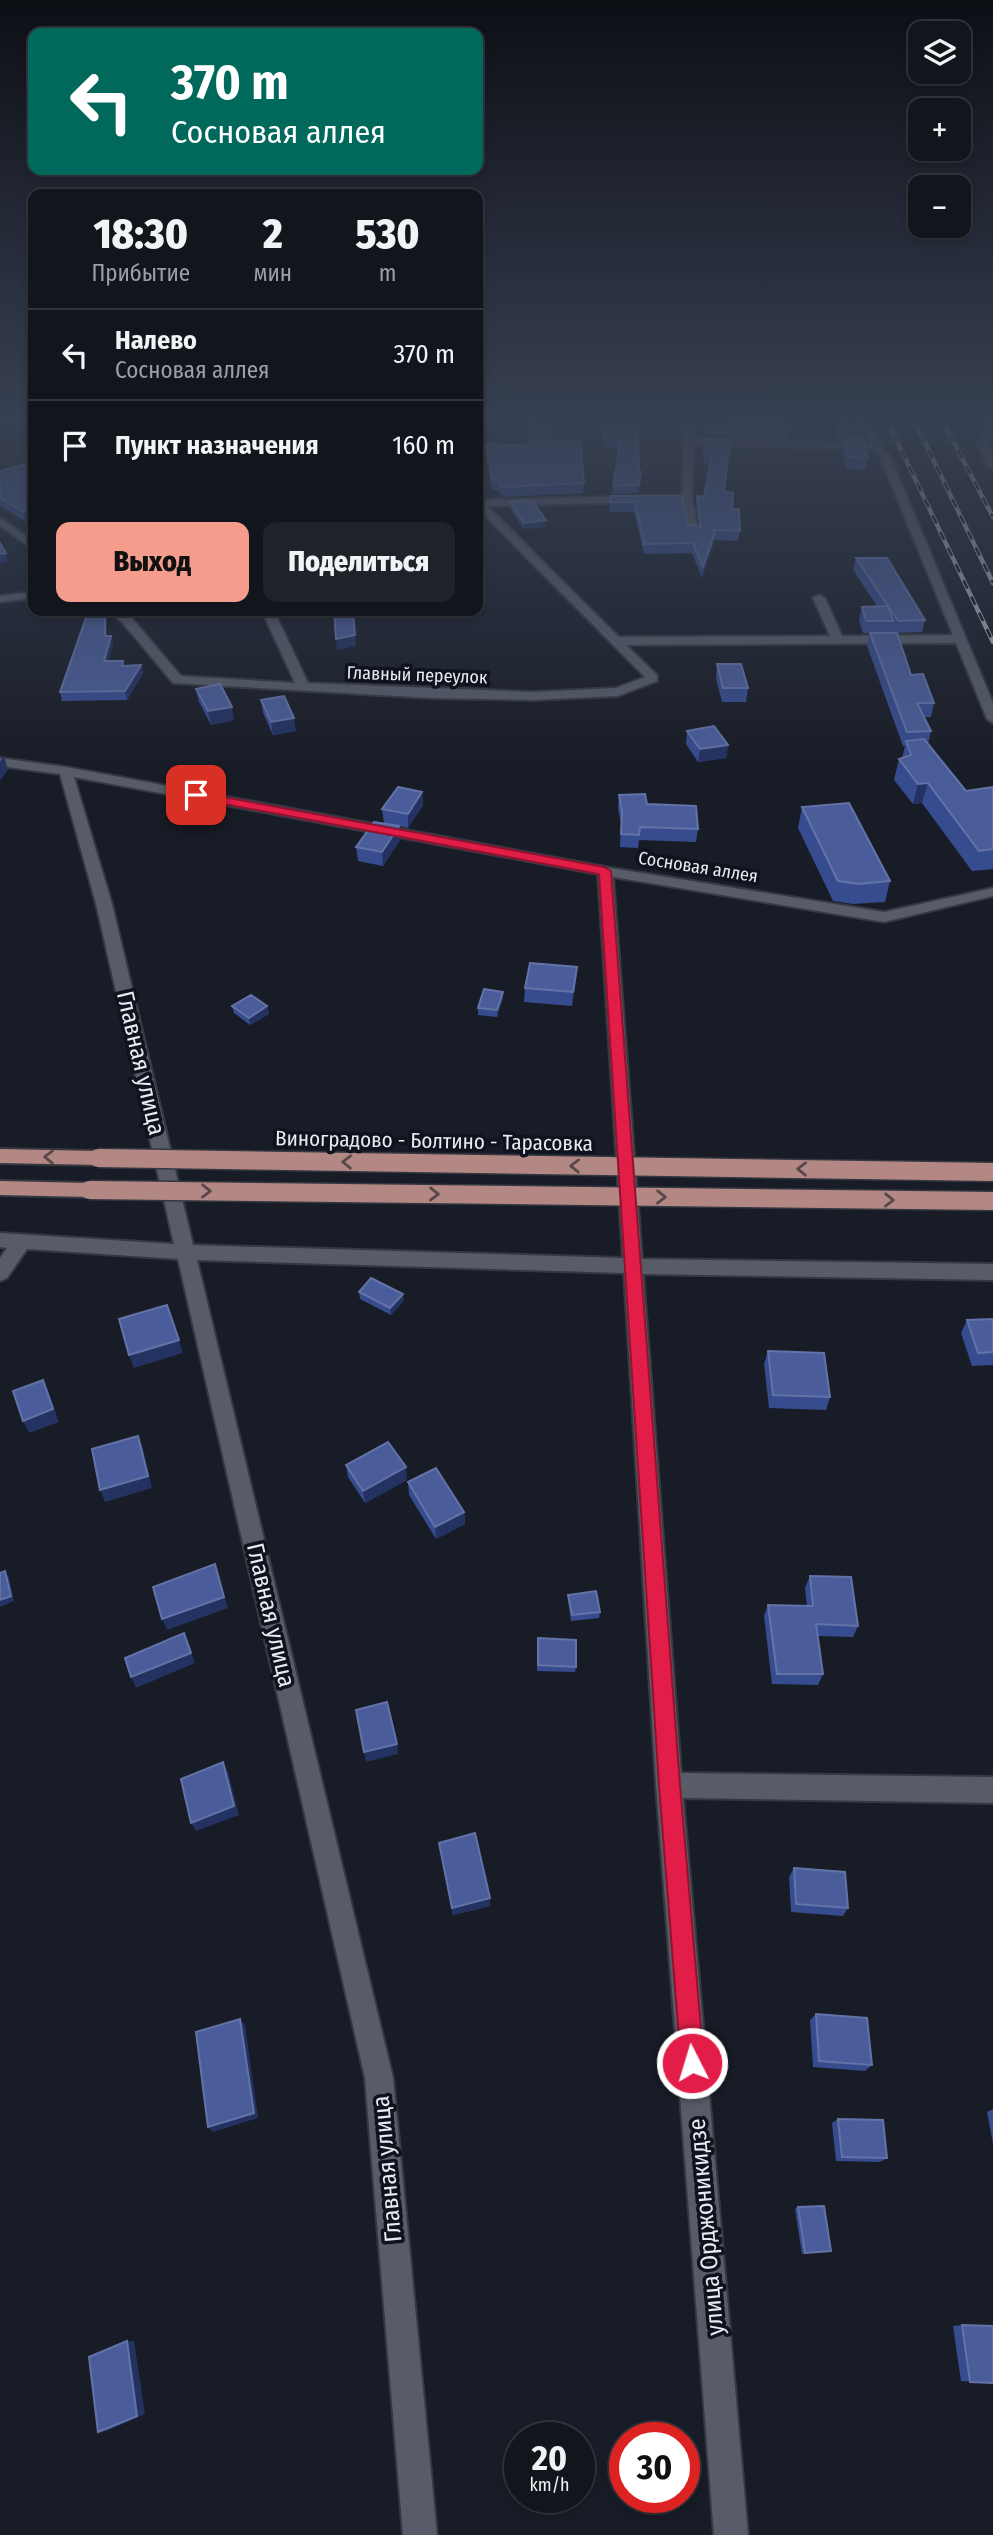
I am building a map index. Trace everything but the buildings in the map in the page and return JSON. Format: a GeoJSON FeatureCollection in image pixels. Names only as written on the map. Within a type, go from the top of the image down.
{"type":"FeatureCollection","features":[{"type":"Feature","properties":{"kind":"main road","name":"Виноградово - Болтино - Тарасовка"},"geometry":{"type":"LineString","coordinates":[[0,1156],[993,1172]]}},
{"type":"Feature","properties":{"kind":"main road"},"geometry":{"type":"LineString","coordinates":[[0,1188],[993,1201]]}},
{"type":"Feature","properties":{"kind":"street"},"geometry":{"type":"LineString","coordinates":[[512,536],[619,640],[958,639]]}},
{"type":"Feature","properties":{"kind":"street"},"geometry":{"type":"LineString","coordinates":[[917,536],[993,719]]}},
{"type":"Feature","properties":{"kind":"street"},"geometry":{"type":"LineString","coordinates":[[0,599],[28,596]]}},
{"type":"Feature","properties":{"kind":"street"},"geometry":{"type":"LineString","coordinates":[[819,598],[838,640]]}},
{"type":"Feature","properties":{"kind":"street","name":"Главный переулок"},"geometry":{"type":"LineString","coordinates":[[121,616],[177,680],[432,694],[532,696],[618,692],[653,678],[619,640]]}},
{"type":"Feature","properties":{"kind":"street"},"geometry":{"type":"LineString","coordinates":[[270,616],[303,687]]}},
{"type":"Feature","properties":{"kind":"street"},"geometry":{"type":"LineString","coordinates":[[0,762],[66,771]]}},
{"type":"Feature","properties":{"kind":"street","name":"Сосновая аллея"},"geometry":{"type":"LineString","coordinates":[[66,771],[604,871],[884,917],[993,892]]}},
{"type":"Feature","properties":{"kind":"street","name":"Главная улица"},"geometry":{"type":"LineString","coordinates":[[66,771],[104,904],[379,2078],[421,2535]]}},
{"type":"Feature","properties":{"kind":"street","name":"улица Орджоникидзе"},"geometry":{"type":"LineString","coordinates":[[604,871],[669,1785],[731,2535]]}},
{"type":"Feature","properties":{"kind":"street"},"geometry":{"type":"LineString","coordinates":[[0,1240],[186,1252],[633,1266],[993,1272]]}},
{"type":"Feature","properties":{"kind":"street"},"geometry":{"type":"LineString","coordinates":[[0,1273],[23,1240]]}},
{"type":"Feature","properties":{"kind":"street"},"geometry":{"type":"LineString","coordinates":[[669,1785],[993,1790]]}},
{"type":"Feature","properties":{"kind":"railway"},"geometry":{"type":"LineString","coordinates":[[943,536],[993,642]]}},
{"type":"Feature","properties":{"kind":"railway"},"geometry":{"type":"LineString","coordinates":[[970,536],[993,583]]}},
{"type":"Feature","properties":{"kind":"route"},"geometry":{"type":"LineString","coordinates":[[196,795],[604,871],[669,1785],[692,2063]]}}]}
